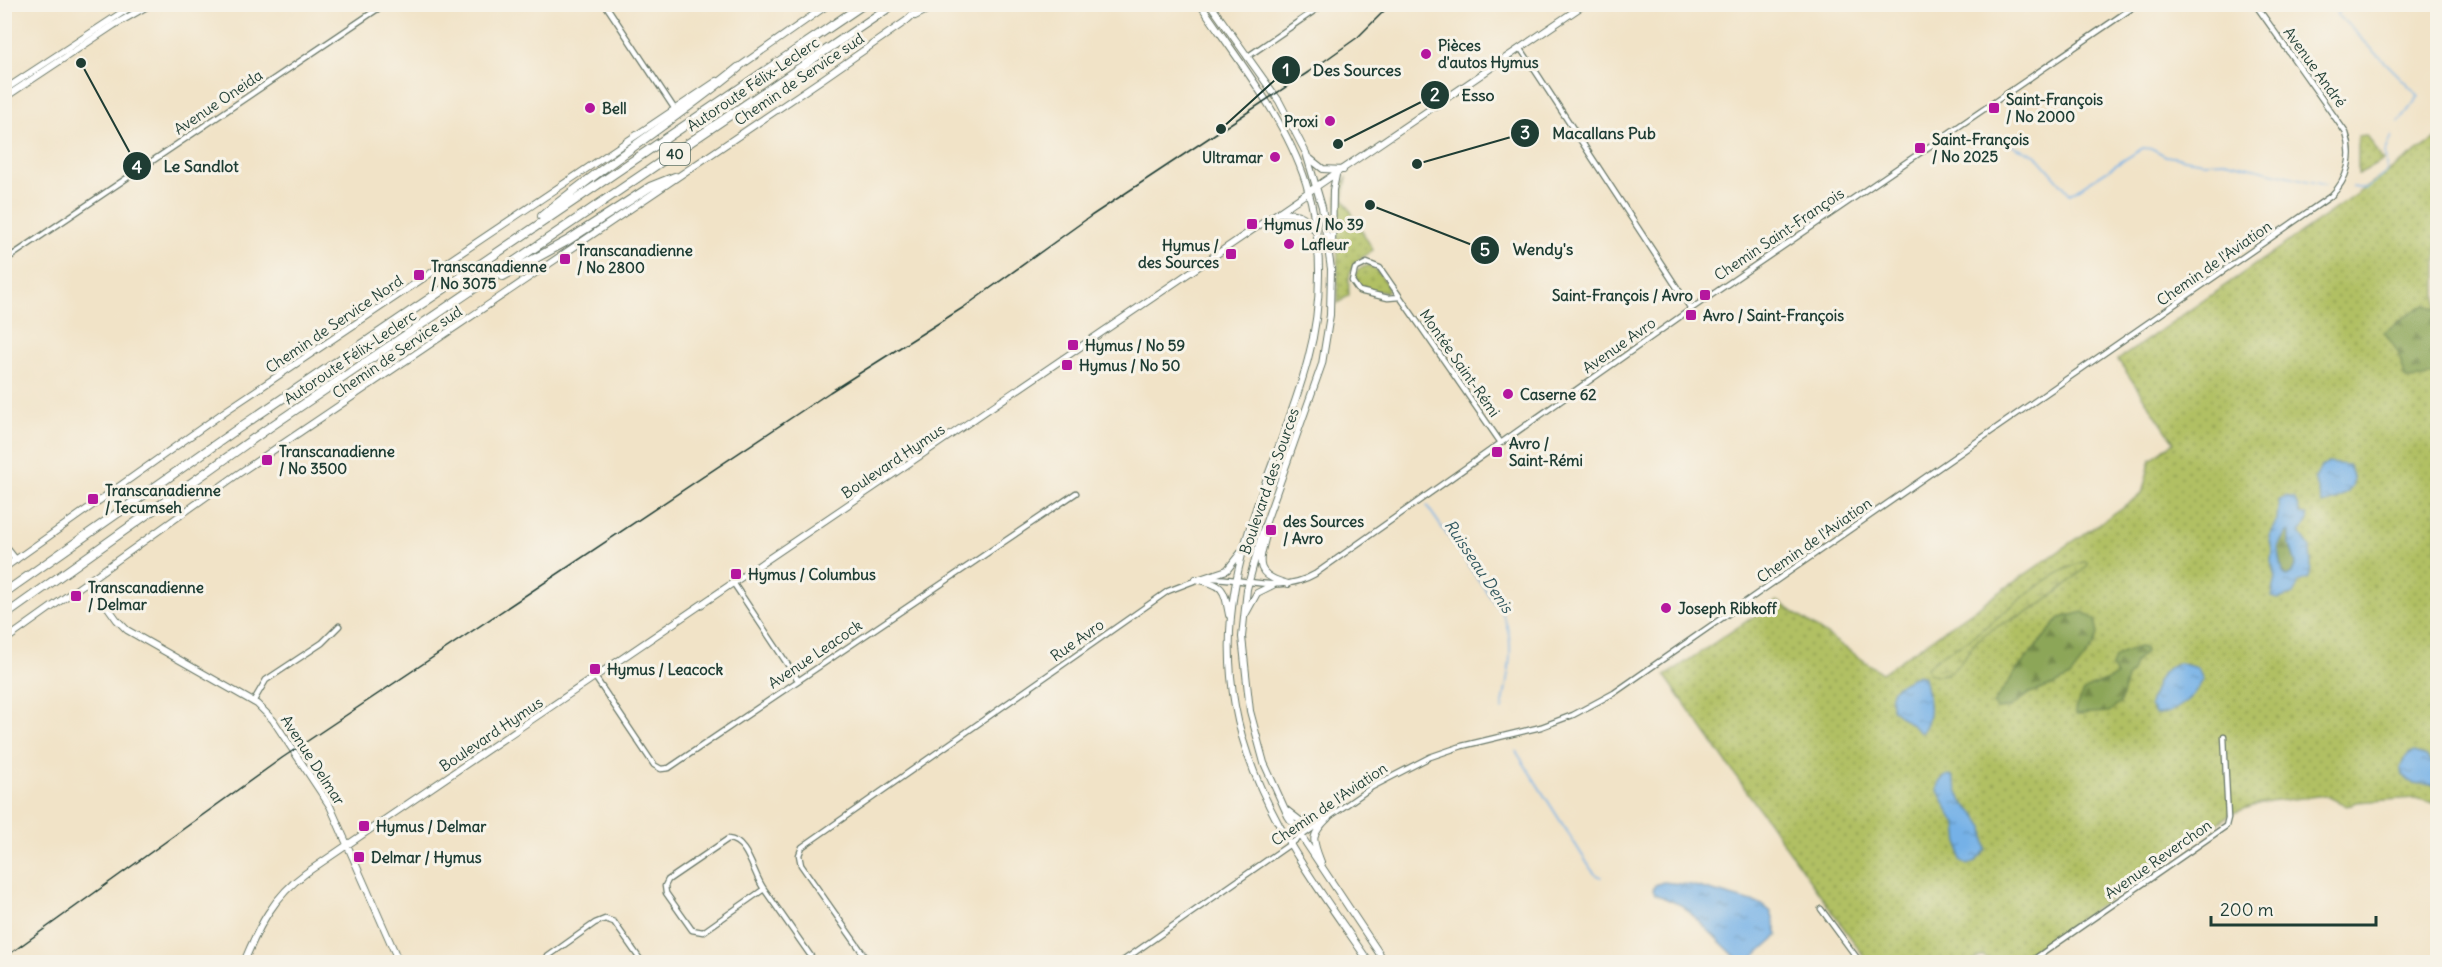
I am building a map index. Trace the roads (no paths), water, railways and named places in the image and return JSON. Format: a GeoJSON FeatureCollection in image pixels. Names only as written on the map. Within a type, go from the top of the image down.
{"type":"FeatureCollection","features":[{"type":"Feature","properties":{"kind":"highway","name":"Autoroute Félix-Leclerc"},"geometry":{"type":"LineString","coordinates":[[4,593],[227,436],[864,4]]}},
{"type":"Feature","properties":{"kind":"highway","name":"Autoroute Félix-Leclerc"},"geometry":{"type":"LineString","coordinates":[[4,616],[206,472],[894,4]]}},
{"type":"Feature","properties":{"kind":"highway"},"geometry":{"type":"LineString","coordinates":[[503,249],[589,177],[690,108],[738,68]]}},
{"type":"Feature","properties":{"kind":"highway"},"geometry":{"type":"LineString","coordinates":[[455,302],[567,241],[650,187],[675,177]]}},
{"type":"Feature","properties":{"kind":"main road"},"geometry":{"type":"LineString","coordinates":[[4,90],[135,4]]}},
{"type":"Feature","properties":{"kind":"main road"},"geometry":{"type":"LineString","coordinates":[[4,98],[120,21],[151,4]]}},
{"type":"Feature","properties":{"kind":"main road","name":"Chemin de Service Nord"},"geometry":{"type":"LineString","coordinates":[[4,568],[227,410],[674,108],[738,68],[829,4]]}},
{"type":"Feature","properties":{"kind":"main road","name":"Chemin de Service sud"},"geometry":{"type":"LineString","coordinates":[[4,641],[247,467],[906,21],[925,4]]}},
{"type":"Feature","properties":{"kind":"main road"},"geometry":{"type":"LineString","coordinates":[[906,21],[939,4]]}},
{"type":"Feature","properties":{"kind":"main road","name":"Boulevard des Sources"},"geometry":{"type":"LineString","coordinates":[[1200,4],[1280,127],[1309,193],[1315,232],[1318,286],[1310,352],[1258,502],[1236,580],[1231,627],[1232,682],[1241,737],[1258,785],[1290,845],[1369,963]]}},
{"type":"Feature","properties":{"kind":"main road","name":"Boulevard des Sources"},"geometry":{"type":"LineString","coordinates":[[1210,4],[1284,108],[1308,156],[1318,187],[1330,260],[1331,308],[1324,354],[1272,505],[1249,582],[1243,618],[1242,648],[1250,711],[1264,763],[1283,806],[1385,963]]}},
{"type":"Feature","properties":{"kind":"main road","name":"Boulevard Hymus"},"geometry":{"type":"LineString","coordinates":[[244,963],[260,924],[282,894],[298,879],[1585,4]]}},
{"type":"Feature","properties":{"kind":"main road"},"geometry":{"type":"LineString","coordinates":[[1308,156],[1320,167],[1344,170]]}},
{"type":"Feature","properties":{"kind":"main road"},"geometry":{"type":"LineString","coordinates":[[1330,260],[1334,224],[1333,190],[1336,175]]}},
{"type":"Feature","properties":{"kind":"main road"},"geometry":{"type":"LineString","coordinates":[[1280,213],[1303,216],[1315,232]]}},
{"type":"Feature","properties":{"kind":"main road"},"geometry":{"type":"LineString","coordinates":[[1272,505],[1261,558],[1262,569],[1268,578],[1288,584]]}},
{"type":"Feature","properties":{"kind":"main road"},"geometry":{"type":"LineString","coordinates":[[4,545],[16,560]]}},
{"type":"Feature","properties":{"kind":"main road"},"geometry":{"type":"LineString","coordinates":[[1196,579],[1227,570],[1244,549]]}},
{"type":"Feature","properties":{"kind":"main road"},"geometry":{"type":"LineString","coordinates":[[1196,579],[1215,583],[1222,589],[1231,627]]}},
{"type":"Feature","properties":{"kind":"main road","name":"Avenue Delmar"},"geometry":{"type":"LineString","coordinates":[[89,581],[127,630],[253,702],[270,716],[328,801],[399,963]]}},
{"type":"Feature","properties":{"kind":"main road"},"geometry":{"type":"LineString","coordinates":[[1243,618],[1257,593],[1273,585]]}},
{"type":"Feature","properties":{"kind":"main road"},"geometry":{"type":"LineString","coordinates":[[1283,806],[1303,823],[1328,818]]}},
{"type":"Feature","properties":{"kind":"main road"},"geometry":{"type":"LineString","coordinates":[[1325,872],[1313,839],[1316,831],[1328,818]]}},
{"type":"Feature","properties":{"kind":"street","name":"Avenue Oneida"},"geometry":{"type":"LineString","coordinates":[[4,261],[385,4]]}},
{"type":"Feature","properties":{"kind":"street"},"geometry":{"type":"LineString","coordinates":[[605,4],[674,108]]}},
{"type":"Feature","properties":{"kind":"street"},"geometry":{"type":"LineString","coordinates":[[1247,57],[1324,4]]}},
{"type":"Feature","properties":{"kind":"street","name":"Chemin Saint-François"},"geometry":{"type":"LineString","coordinates":[[1691,309],[2138,4]]}},
{"type":"Feature","properties":{"kind":"street","name":"Avenue André"},"geometry":{"type":"LineString","coordinates":[[2255,4],[2342,125],[2349,147]]}},
{"type":"Feature","properties":{"kind":"street"},"geometry":{"type":"LineString","coordinates":[[1521,49],[1691,309]]}},
{"type":"Feature","properties":{"kind":"street","name":"Chemin de l'Aviation"},"geometry":{"type":"LineString","coordinates":[[1121,963],[1372,787],[1418,763],[1456,748],[1541,727],[1588,708],[1623,687],[2328,199],[2344,177],[2349,161],[2349,147]]}},
{"type":"Feature","properties":{"kind":"street","name":"Montée Saint-Rémi"},"geometry":{"type":"LineString","coordinates":[[1400,297],[1388,298],[1359,291],[1352,281],[1355,269],[1367,262],[1377,265],[1400,297],[1501,443]]}},
{"type":"Feature","properties":{"kind":"street","name":"Avenue Avro"},"geometry":{"type":"LineString","coordinates":[[1501,443],[1691,309]]}},
{"type":"Feature","properties":{"kind":"street","name":"Rue Avro"},"geometry":{"type":"LineString","coordinates":[[869,963],[801,865],[799,854],[802,847],[1168,591],[1196,579],[1236,580],[1273,585],[1299,582],[1319,571],[1404,509],[1501,443]]}},
{"type":"Feature","properties":{"kind":"street","name":"Avenue Leacock"},"geometry":{"type":"LineString","coordinates":[[596,677],[654,765],[661,769],[669,768],[1076,493]]}},
{"type":"Feature","properties":{"kind":"street"},"geometry":{"type":"LineString","coordinates":[[734,584],[798,680]]}},
{"type":"Feature","properties":{"kind":"street"},"geometry":{"type":"LineString","coordinates":[[253,702],[266,680],[322,643],[339,626]]}},
{"type":"Feature","properties":{"kind":"street","name":"Avenue Reverchon"},"geometry":{"type":"LineString","coordinates":[[2030,963],[2226,826],[2228,815],[2224,736]]}},
{"type":"Feature","properties":{"kind":"street"},"geometry":{"type":"LineString","coordinates":[[764,889],[703,932],[697,932],[692,930],[666,893],[665,886],[668,880],[728,839],[741,843],[764,889],[815,963]]}},
{"type":"Feature","properties":{"kind":"street"},"geometry":{"type":"LineString","coordinates":[[1821,909],[1860,963]]}},
{"type":"Feature","properties":{"kind":"street"},"geometry":{"type":"LineString","coordinates":[[540,963],[595,923],[605,919],[614,922],[642,963]]}},
{"type":"Feature","properties":{"kind":"water"},"geometry":{"type":"Polygon","coordinates":[[[2328,463],[2348,465],[2353,480],[2352,486],[2343,496],[2322,504],[2315,479],[2321,466],[2328,463]]]}},
{"type":"Feature","properties":{"kind":"water"},"geometry":{"type":"Polygon","coordinates":[[[2286,496],[2295,499],[2300,514],[2307,515],[2308,520],[2300,533],[2310,548],[2311,568],[2309,578],[2299,582],[2294,594],[2278,599],[2272,597],[2276,577],[2271,562],[2272,549],[2269,536],[2277,520],[2279,501],[2286,496]],[[2287,532],[2278,548],[2283,573],[2287,577],[2292,574],[2296,563],[2290,545],[2290,532],[2287,532]]]}},
{"type":"Feature","properties":{"kind":"water"},"geometry":{"type":"Polygon","coordinates":[[[2179,663],[2198,668],[2203,680],[2183,704],[2170,712],[2155,714],[2150,706],[2158,680],[2166,669],[2179,663]]]}},
{"type":"Feature","properties":{"kind":"water"},"geometry":{"type":"Polygon","coordinates":[[[1918,675],[1924,677],[1929,706],[1928,720],[1921,733],[1892,709],[1890,701],[1896,686],[1918,675]]]}},
{"type":"Feature","properties":{"kind":"water"},"geometry":{"type":"Polygon","coordinates":[[[2414,752],[2426,756],[2437,767],[2437,787],[2411,782],[2402,774],[2401,767],[2404,759],[2414,752]]]}},
{"type":"Feature","properties":{"kind":"water"},"geometry":{"type":"Polygon","coordinates":[[[1946,776],[1952,776],[1962,802],[1975,814],[1984,827],[1986,850],[1976,861],[1967,865],[1961,860],[1957,826],[1938,791],[1939,782],[1946,776]]]}},
{"type":"Feature","properties":{"kind":"water"},"geometry":{"type":"Polygon","coordinates":[[[1663,882],[1691,885],[1763,905],[1771,912],[1778,935],[1748,962],[1741,962],[1683,906],[1655,894],[1653,890],[1655,885],[1663,882]]]}},
{"type":"Feature","properties":{"kind":"waterway"},"geometry":{"type":"LineString","coordinates":[[2346,4],[2337,14],[2419,96],[2399,122]]}},
{"type":"Feature","properties":{"kind":"waterway"},"geometry":{"type":"LineString","coordinates":[[1991,136],[2037,156],[2070,194],[2143,148],[2153,149],[2166,156],[2204,162],[2225,161],[2325,185]]}},
{"type":"Feature","properties":{"kind":"waterway"},"geometry":{"type":"LineString","coordinates":[[2352,187],[2366,189],[2387,172],[2385,153],[2392,136]]}},
{"type":"Feature","properties":{"kind":"waterway","name":"Ruisseau Denis"},"geometry":{"type":"LineString","coordinates":[[1427,506],[1503,615],[1510,650],[1502,710]]}},
{"type":"Feature","properties":{"kind":"waterway","name":"Ruisseau Denis"},"geometry":{"type":"LineString","coordinates":[[1516,751],[1591,869],[1601,877]]}},
{"type":"Feature","properties":{"kind":"tram line"},"geometry":{"type":"LineString","coordinates":[[4,958],[282,758],[830,392],[964,307],[1091,216],[1313,69],[1358,37],[1391,4]]}},
{"type":"Feature","properties":{"kind":"place","name":"Pièces d'autos Hymus"},"geometry":{"type":"Point","coordinates":[1426,54]}},
{"type":"Feature","properties":{"kind":"place","name":"Le Sandlot"},"geometry":{"type":"Point","coordinates":[81,63]}},
{"type":"Feature","properties":{"kind":"place","name":"Bell"},"geometry":{"type":"Point","coordinates":[590,108]}},
{"type":"Feature","properties":{"kind":"place","name":"Saint-François / No 2000"},"geometry":{"type":"Point","coordinates":[1994,108]}},
{"type":"Feature","properties":{"kind":"place","name":"Proxi"},"geometry":{"type":"Point","coordinates":[1330,121]}},
{"type":"Feature","properties":{"kind":"place","name":"Des Sources"},"geometry":{"type":"Point","coordinates":[1221,129]}},
{"type":"Feature","properties":{"kind":"place","name":"Esso"},"geometry":{"type":"Point","coordinates":[1338,144]}},
{"type":"Feature","properties":{"kind":"place","name":"Saint-François / No 2025"},"geometry":{"type":"Point","coordinates":[1920,148]}},
{"type":"Feature","properties":{"kind":"place","name":"Ultramar"},"geometry":{"type":"Point","coordinates":[1275,157]}},
{"type":"Feature","properties":{"kind":"place","name":"Macallans Pub"},"geometry":{"type":"Point","coordinates":[1417,164]}},
{"type":"Feature","properties":{"kind":"place","name":"Wendy's"},"geometry":{"type":"Point","coordinates":[1370,205]}},
{"type":"Feature","properties":{"kind":"place","name":"Hymus / No 39"},"geometry":{"type":"Point","coordinates":[1252,224]}},
{"type":"Feature","properties":{"kind":"place","name":"Lafleur"},"geometry":{"type":"Point","coordinates":[1289,244]}},
{"type":"Feature","properties":{"kind":"place","name":"Hymus / des Sources"},"geometry":{"type":"Point","coordinates":[1231,254]}},
{"type":"Feature","properties":{"kind":"place","name":"Transcanadienne / No 2800"},"geometry":{"type":"Point","coordinates":[565,259]}},
{"type":"Feature","properties":{"kind":"place","name":"Transcanadienne / No 3075"},"geometry":{"type":"Point","coordinates":[419,275]}},
{"type":"Feature","properties":{"kind":"place","name":"Saint-François / Avro"},"geometry":{"type":"Point","coordinates":[1705,295]}},
{"type":"Feature","properties":{"kind":"place","name":"Avro / Saint-François"},"geometry":{"type":"Point","coordinates":[1691,315]}},
{"type":"Feature","properties":{"kind":"place","name":"Hymus / No 59"},"geometry":{"type":"Point","coordinates":[1073,345]}},
{"type":"Feature","properties":{"kind":"place","name":"Hymus / No 50"},"geometry":{"type":"Point","coordinates":[1067,365]}},
{"type":"Feature","properties":{"kind":"place","name":"Caserne 62"},"geometry":{"type":"Point","coordinates":[1508,394]}},
{"type":"Feature","properties":{"kind":"place","name":"Avro / Saint-Rémi"},"geometry":{"type":"Point","coordinates":[1497,452]}},
{"type":"Feature","properties":{"kind":"place","name":"Transcanadienne / No 3500"},"geometry":{"type":"Point","coordinates":[267,460]}},
{"type":"Feature","properties":{"kind":"place","name":"Transcanadienne / Tecumseh"},"geometry":{"type":"Point","coordinates":[93,499]}},
{"type":"Feature","properties":{"kind":"place","name":"des Sources / Avro"},"geometry":{"type":"Point","coordinates":[1271,530]}},
{"type":"Feature","properties":{"kind":"place","name":"Hymus / Columbus"},"geometry":{"type":"Point","coordinates":[736,574]}},
{"type":"Feature","properties":{"kind":"place","name":"Transcanadienne / Delmar"},"geometry":{"type":"Point","coordinates":[76,596]}},
{"type":"Feature","properties":{"kind":"place","name":"Joseph Ribkoff"},"geometry":{"type":"Point","coordinates":[1666,608]}},
{"type":"Feature","properties":{"kind":"place","name":"Hymus / Leacock"},"geometry":{"type":"Point","coordinates":[595,669]}},
{"type":"Feature","properties":{"kind":"place","name":"Hymus / Delmar"},"geometry":{"type":"Point","coordinates":[364,826]}},
{"type":"Feature","properties":{"kind":"place","name":"Delmar / Hymus"},"geometry":{"type":"Point","coordinates":[359,857]}}]}
